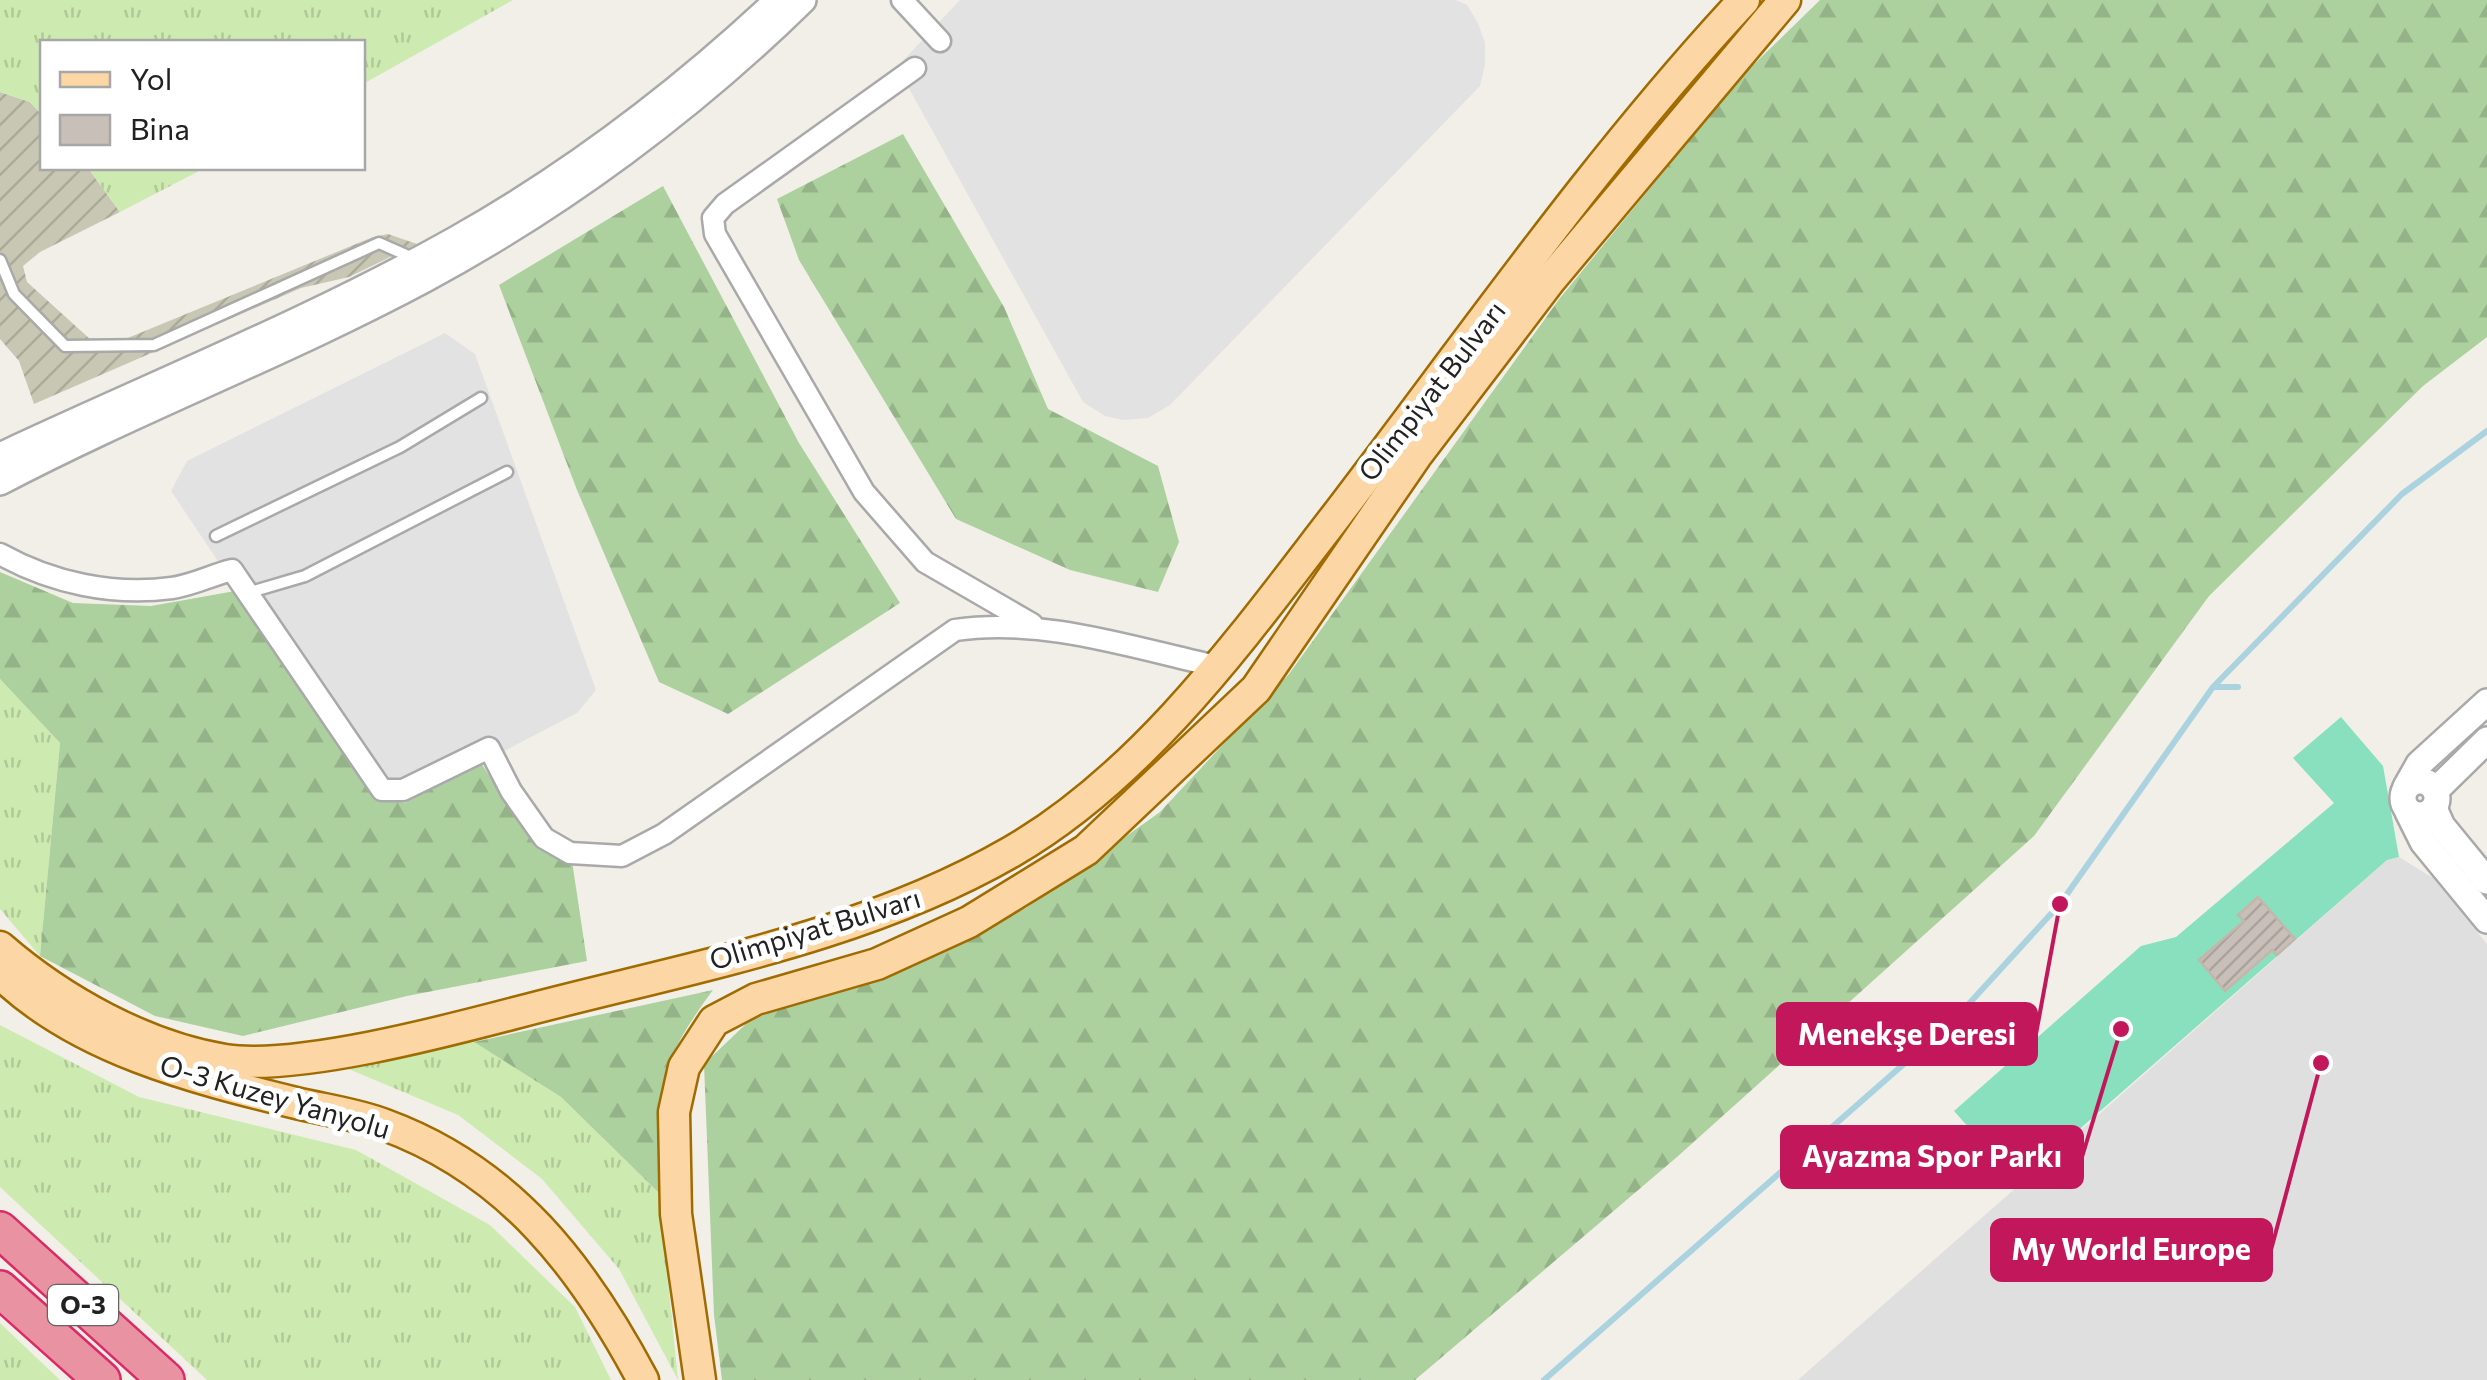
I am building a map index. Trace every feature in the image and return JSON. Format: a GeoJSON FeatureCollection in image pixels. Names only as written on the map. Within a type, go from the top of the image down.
{"type":"FeatureCollection","features":[{"type":"Feature","properties":{"kind":"highway","name":"O-3"},"geometry":{"type":"LineString","coordinates":[[0,1230],[166,1380]]}},
{"type":"Feature","properties":{"kind":"highway","name":"O-3"},"geometry":{"type":"LineString","coordinates":[[0,1289],[102,1380]]}},
{"type":"Feature","properties":{"kind":"main road"},"geometry":{"type":"LineString","coordinates":[[1656,95],[1714,0]]}},
{"type":"Feature","properties":{"kind":"main road","name":"Olimpiyat Bulvarı"},"geometry":{"type":"LineString","coordinates":[[0,947],[94,1013],[226,1060],[283,1060],[486,1020],[860,921],[939,890],[1017,849],[1096,790],[1220,667],[1656,95],[1744,0]]}},
{"type":"Feature","properties":{"kind":"main road","name":"Olimpiyat Bulvarı"},"geometry":{"type":"LineString","coordinates":[[700,1380],[676,1214],[674,1112],[684,1066],[714,1021],[756,999],[876,964],[969,922],[1086,850],[1228,716],[1256,688],[1416,456],[1551,279],[1785,0]]}},
{"type":"Feature","properties":{"kind":"main road","name":"O-3 Kuzey Yanyolu"},"geometry":{"type":"LineString","coordinates":[[0,973],[78,1027],[132,1055],[225,1085],[384,1124],[455,1159],[506,1196],[556,1243],[603,1304],[643,1380]]}},
{"type":"Feature","properties":{"kind":"street"},"geometry":{"type":"LineString","coordinates":[[0,456],[418,260],[546,185],[632,124],[778,0]]}},
{"type":"Feature","properties":{"kind":"street"},"geometry":{"type":"LineString","coordinates":[[0,482],[425,279],[508,230],[646,136],[804,0]]}},
{"type":"Feature","properties":{"kind":"street"},"geometry":{"type":"LineString","coordinates":[[902,0],[940,41]]}},
{"type":"Feature","properties":{"kind":"street"},"geometry":{"type":"LineString","coordinates":[[915,68],[724,204],[713,218],[715,234],[864,492],[890,524],[925,562],[1036,627]]}},
{"type":"Feature","properties":{"kind":"street"},"geometry":{"type":"LineString","coordinates":[[0,554],[51,576],[106,589],[171,588],[232,570],[382,790],[404,790],[488,748],[544,838],[570,853],[622,856],[664,834],[955,630],[992,624],[1036,627],[1220,667]]}},
{"type":"Feature","properties":{"kind":"street"},"geometry":{"type":"LineString","coordinates":[[2487,702],[2419,764],[2407,800],[2423,842],[2487,920]]}},
{"type":"Feature","properties":{"kind":"street"},"geometry":{"type":"LineString","coordinates":[[2435,799],[2487,740]]}},
{"type":"Feature","properties":{"kind":"street"},"geometry":{"type":"LineString","coordinates":[[2407,800],[2420,782],[2435,799],[2442,826],[2487,881]]}},
{"type":"Feature","properties":{"kind":"lane"},"geometry":{"type":"LineString","coordinates":[[0,260],[14,294],[64,346],[154,345],[379,243],[418,260]]}},
{"type":"Feature","properties":{"kind":"lane"},"geometry":{"type":"LineString","coordinates":[[216,536],[400,447],[481,398]]}},
{"type":"Feature","properties":{"kind":"lane"},"geometry":{"type":"LineString","coordinates":[[247,593],[304,576],[507,472]]}},
{"type":"Feature","properties":{"kind":"shaded area"},"geometry":{"type":"Polygon","coordinates":[[[960,0],[1456,0],[1467,5],[1478,23],[1485,43],[1485,65],[1480,86],[1170,405],[1148,418],[1123,420],[1105,416],[1083,402],[897,67],[960,0]]]}},
{"type":"Feature","properties":{"kind":"shaded area"},"geometry":{"type":"Polygon","coordinates":[[[0,92],[30,102],[40,113],[40,170],[89,170],[120,212],[40,252],[23,266],[27,282],[101,349],[373,237],[388,234],[417,244],[349,277],[301,288],[34,404],[19,361],[0,339],[0,92]]]}},
{"type":"Feature","properties":{"kind":"shaded area"},"geometry":{"type":"Polygon","coordinates":[[[445,333],[475,354],[596,690],[577,713],[405,803],[376,797],[171,491],[187,461],[445,333]]]}},
{"type":"Feature","properties":{"kind":"shaded area"},"geometry":{"type":"Polygon","coordinates":[[[2399,857],[2433,878],[2487,944],[2487,1380],[1798,1380],[2387,860],[2399,857]]]}},
{"type":"Feature","properties":{"kind":"green space"},"geometry":{"type":"Polygon","coordinates":[[[0,0],[513,0],[365,83],[365,40],[40,40],[40,113],[30,102],[0,92],[0,0]]]}},
{"type":"Feature","properties":{"kind":"green space"},"geometry":{"type":"Polygon","coordinates":[[[1820,0],[2487,0],[2487,337],[2423,386],[2209,596],[2034,836],[1677,1157],[1415,1380],[722,1380],[714,1315],[704,1064],[749,1021],[1026,908],[1160,812],[1289,674],[1560,298],[1743,75],[1820,0]]]}},
{"type":"Feature","properties":{"kind":"green space"},"geometry":{"type":"Polygon","coordinates":[[[903,134],[1004,307],[1048,409],[1158,466],[1179,542],[1158,592],[1070,570],[956,519],[799,260],[777,199],[903,134]]]}},
{"type":"Feature","properties":{"kind":"green space"},"geometry":{"type":"Polygon","coordinates":[[[89,170],[201,170],[120,212],[89,170]]]}},
{"type":"Feature","properties":{"kind":"green space"},"geometry":{"type":"Polygon","coordinates":[[[663,186],[799,443],[900,603],[728,714],[659,682],[577,490],[499,285],[663,186]]]}},
{"type":"Feature","properties":{"kind":"green space"},"geometry":{"type":"Polygon","coordinates":[[[0,572],[73,603],[151,606],[235,591],[481,763],[536,846],[572,861],[587,961],[407,996],[243,1036],[155,1016],[40,956],[60,743],[0,679],[0,572]]]}},
{"type":"Feature","properties":{"kind":"green space"},"geometry":{"type":"Polygon","coordinates":[[[0,679],[60,743],[40,956],[0,909],[0,679]]]}},
{"type":"Feature","properties":{"kind":"green space"},"geometry":{"type":"Polygon","coordinates":[[[2341,717],[2383,766],[2399,857],[2387,860],[2018,1183],[1954,1111],[2141,946],[2176,937],[2334,803],[2293,758],[2341,717]]]}},
{"type":"Feature","properties":{"kind":"green space"},"geometry":{"type":"Polygon","coordinates":[[[713,990],[679,1042],[663,1085],[658,1131],[659,1193],[561,1097],[474,1042],[713,990]]]}},
{"type":"Feature","properties":{"kind":"green space"},"geometry":{"type":"Polygon","coordinates":[[[0,1025],[139,1097],[356,1150],[490,1225],[575,1307],[611,1380],[207,1380],[0,1187],[0,1025]]]}},
{"type":"Feature","properties":{"kind":"green space"},"geometry":{"type":"Polygon","coordinates":[[[474,1042],[561,1097],[659,1193],[678,1380],[619,1269],[542,1179],[458,1115],[339,1065],[474,1042]]]}},
{"type":"Feature","properties":{"kind":"green space"},"geometry":{"type":"Polygon","coordinates":[[[0,1323],[60,1380],[0,1380],[0,1323]]]}},
{"type":"Feature","properties":{"kind":"building"},"geometry":{"type":"Polygon","coordinates":[[[2258,897],[2295,939],[2277,955],[2272,950],[2225,991],[2199,960],[2244,921],[2238,915],[2258,897]]]}},
{"type":"Feature","properties":{"kind":"waterway"},"geometry":{"type":"LineString","coordinates":[[1544,1380],[1955,1019],[2060,904],[2213,687],[2402,494],[2487,431]]}},
{"type":"Feature","properties":{"kind":"waterway"},"geometry":{"type":"LineString","coordinates":[[2214,687],[2238,687]]}},
{"type":"Feature","properties":{"kind":"place","name":"Menekşe Deresi"},"geometry":{"type":"Point","coordinates":[2060,904]}},
{"type":"Feature","properties":{"kind":"place","name":"Ayazma Spor Parkı"},"geometry":{"type":"Point","coordinates":[2121,1029]}},
{"type":"Feature","properties":{"kind":"place","name":"My World Europe"},"geometry":{"type":"Point","coordinates":[2321,1063]}}]}
